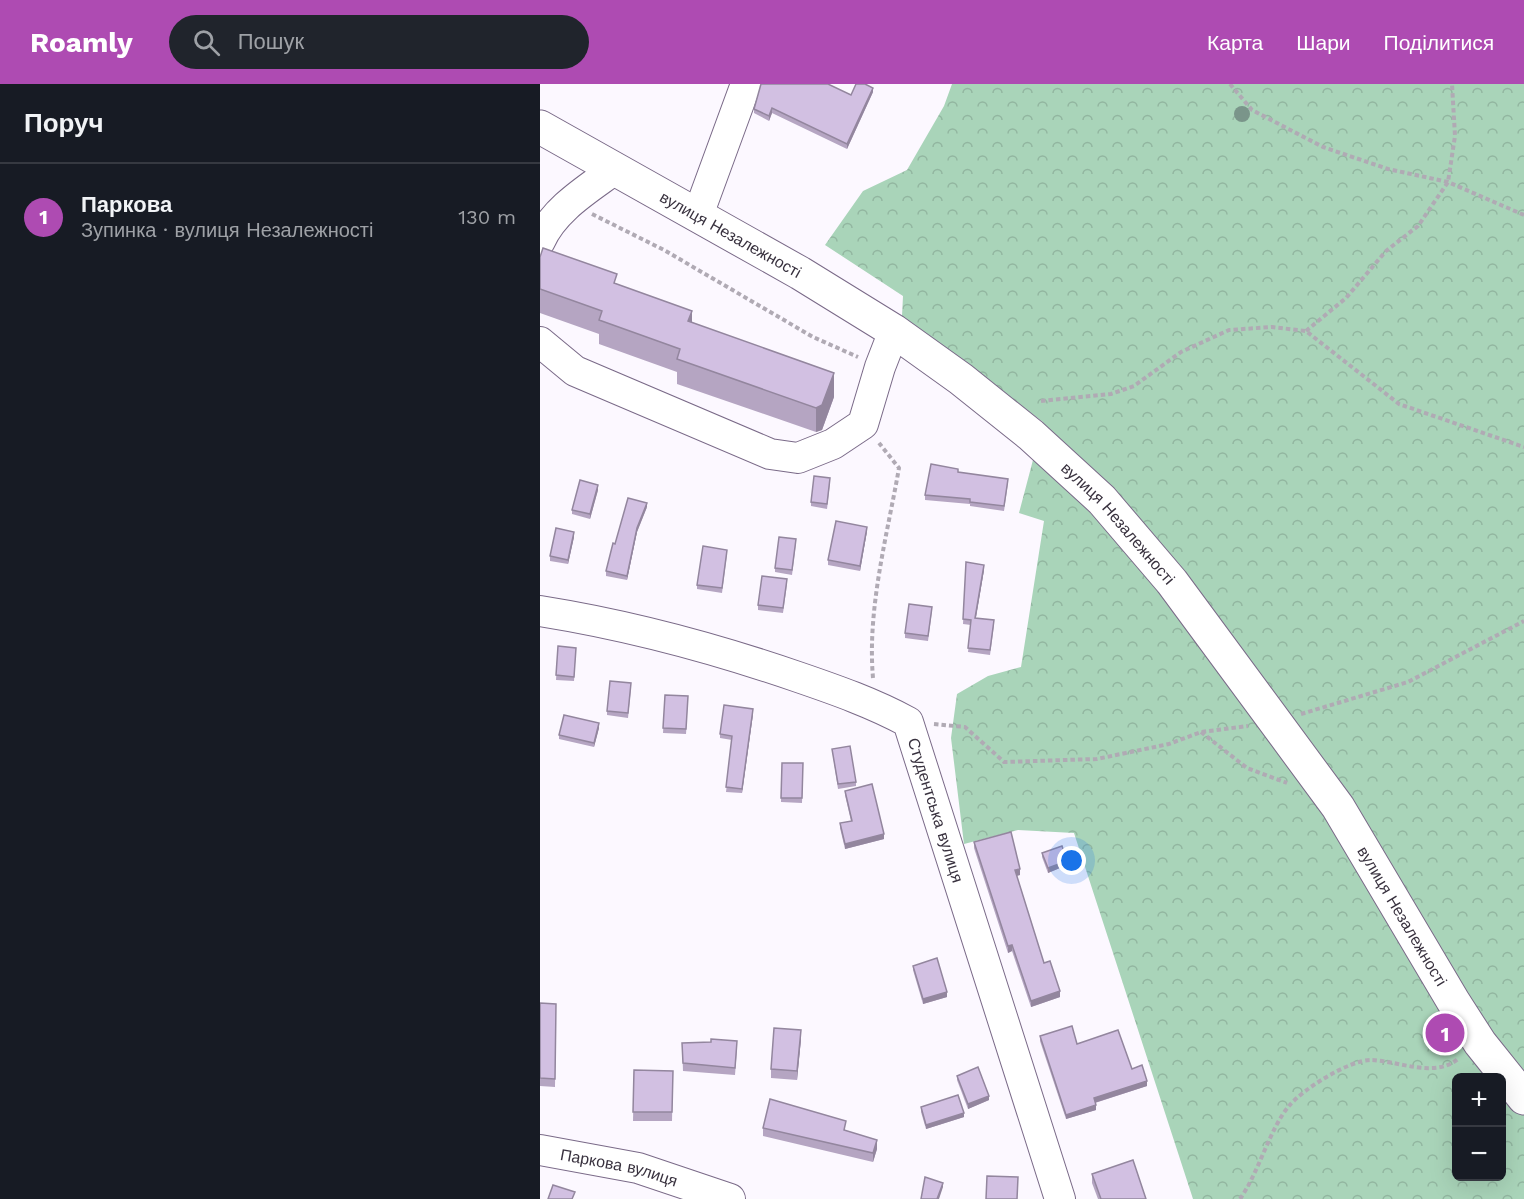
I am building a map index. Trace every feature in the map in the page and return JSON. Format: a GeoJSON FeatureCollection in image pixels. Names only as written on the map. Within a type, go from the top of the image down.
{"type":"FeatureCollection","features":[{"type":"Feature","properties":{"kind":"main road","name":"вулиця Незалежності"},"geometry":{"type":"LineString","coordinates":[[540,127],[698,215],[894,332],[961,379],[1031,435],[1102,500],[1172,582],[1338,807],[1480,1042],[1524,1098]]}},
{"type":"Feature","properties":{"kind":"street"},"geometry":{"type":"LineString","coordinates":[[698,215],[746,84]]}},
{"type":"Feature","properties":{"kind":"street"},"geometry":{"type":"LineString","coordinates":[[540,241],[549,223],[570,203],[615,169]]}},
{"type":"Feature","properties":{"kind":"street"},"geometry":{"type":"LineString","coordinates":[[540,342],[575,371],[770,454],[798,459],[833,444],[863,424],[880,367],[894,332]]}},
{"type":"Feature","properties":{"kind":"street","name":"Студентська вулиця"},"geometry":{"type":"LineString","coordinates":[[540,611],[590,619],[726,652],[876,705],[908,722],[1060,1199]]}},
{"type":"Feature","properties":{"kind":"street","name":"Паркова вулиця"},"geometry":{"type":"LineString","coordinates":[[540,1150],[638,1168],[730,1199]]}},
{"type":"Feature","properties":{"kind":"path"},"geometry":{"type":"LineString","coordinates":[[1230,84],[1252,110],[1323,147],[1388,169],[1448,182],[1524,215]]}},
{"type":"Feature","properties":{"kind":"path"},"geometry":{"type":"LineString","coordinates":[[1306,331],[1346,298],[1386,250],[1418,226],[1448,182],[1455,135],[1452,84]]}},
{"type":"Feature","properties":{"kind":"path"},"geometry":{"type":"LineString","coordinates":[[570,203],[664,250],[813,337],[880,367]]}},
{"type":"Feature","properties":{"kind":"path"},"geometry":{"type":"LineString","coordinates":[[1041,401],[1111,394],[1134,386],[1181,352],[1229,330],[1272,327],[1306,331],[1399,404],[1524,447]]}},
{"type":"Feature","properties":{"kind":"path"},"geometry":{"type":"LineString","coordinates":[[863,424],[899,468],[880,577],[871,649],[876,705]]}},
{"type":"Feature","properties":{"kind":"path"},"geometry":{"type":"LineString","coordinates":[[908,722],[965,728],[1004,762],[1097,759],[1169,744],[1201,732],[1276,723],[1408,682],[1524,621]]}},
{"type":"Feature","properties":{"kind":"path"},"geometry":{"type":"LineString","coordinates":[[1201,732],[1247,768],[1296,786]]}},
{"type":"Feature","properties":{"kind":"path"},"geometry":{"type":"LineString","coordinates":[[1240,1199],[1254,1178],[1288,1106],[1323,1077],[1369,1060],[1423,1067],[1451,1066],[1468,1050]]}},
{"type":"Feature","properties":{"kind":"green space"},"geometry":{"type":"Polygon","coordinates":[[[952,84],[1524,84],[1524,1199],[1193,1199],[1074,833],[1018,830],[964,844],[951,738],[957,694],[988,676],[1021,667],[1044,521],[1019,513],[1043,422],[902,316],[903,296],[825,245],[863,191],[907,170],[944,106],[952,84]]]}},
{"type":"Feature","properties":{"kind":"building"},"geometry":{"type":"Polygon","coordinates":[[[761,84],[828,84],[851,95],[856,84],[865,84],[873,88],[847,144],[772,108],[769,116],[754,109],[761,84]]]}},
{"type":"Feature","properties":{"kind":"building"},"geometry":{"type":"Polygon","coordinates":[[[543,248],[617,274],[614,283],[692,311],[688,321],[834,373],[822,405],[816,408],[677,359],[680,349],[599,320],[602,311],[540,289],[540,257],[543,248]]]}},
{"type":"Feature","properties":{"kind":"building"},"geometry":{"type":"Polygon","coordinates":[[[931,464],[958,469],[958,472],[1008,479],[1004,506],[970,502],[970,499],[925,495],[931,464]]]}},
{"type":"Feature","properties":{"kind":"building"},"geometry":{"type":"Polygon","coordinates":[[[814,476],[830,478],[827,504],[811,502],[814,476]]]}},
{"type":"Feature","properties":{"kind":"building"},"geometry":{"type":"Polygon","coordinates":[[[580,480],[598,485],[590,514],[572,510],[580,480]]]}},
{"type":"Feature","properties":{"kind":"building"},"geometry":{"type":"Polygon","coordinates":[[[628,498],[647,503],[637,528],[627,576],[606,571],[628,498]]]}},
{"type":"Feature","properties":{"kind":"building"},"geometry":{"type":"Polygon","coordinates":[[[836,521],[867,527],[860,566],[828,560],[836,521]]]}},
{"type":"Feature","properties":{"kind":"building"},"geometry":{"type":"Polygon","coordinates":[[[556,528],[574,532],[568,560],[550,556],[556,528]]]}},
{"type":"Feature","properties":{"kind":"building"},"geometry":{"type":"Polygon","coordinates":[[[779,537],[796,539],[792,570],[775,568],[779,537]]]}},
{"type":"Feature","properties":{"kind":"building"},"geometry":{"type":"Polygon","coordinates":[[[703,546],[727,550],[722,588],[697,585],[703,546]]]}},
{"type":"Feature","properties":{"kind":"building"},"geometry":{"type":"Polygon","coordinates":[[[966,562],[984,565],[975,618],[994,620],[990,650],[968,648],[971,620],[963,619],[966,562]]]}},
{"type":"Feature","properties":{"kind":"building"},"geometry":{"type":"Polygon","coordinates":[[[762,576],[787,579],[783,608],[758,605],[762,576]]]}},
{"type":"Feature","properties":{"kind":"building"},"geometry":{"type":"Polygon","coordinates":[[[909,604],[932,607],[928,636],[905,633],[909,604]]]}},
{"type":"Feature","properties":{"kind":"building"},"geometry":{"type":"Polygon","coordinates":[[[558,646],[576,648],[574,677],[556,675],[558,646]]]}},
{"type":"Feature","properties":{"kind":"building"},"geometry":{"type":"Polygon","coordinates":[[[610,681],[631,683],[628,713],[607,711],[610,681]]]}},
{"type":"Feature","properties":{"kind":"building"},"geometry":{"type":"Polygon","coordinates":[[[665,695],[688,696],[686,729],[663,728],[665,695]]]}},
{"type":"Feature","properties":{"kind":"building"},"geometry":{"type":"Polygon","coordinates":[[[724,705],[753,709],[742,789],[726,787],[732,736],[720,734],[724,705]]]}},
{"type":"Feature","properties":{"kind":"building"},"geometry":{"type":"Polygon","coordinates":[[[564,715],[599,723],[594,743],[559,735],[564,715]]]}},
{"type":"Feature","properties":{"kind":"building"},"geometry":{"type":"Polygon","coordinates":[[[850,746],[856,782],[838,784],[832,749],[850,746]]]}},
{"type":"Feature","properties":{"kind":"building"},"geometry":{"type":"Polygon","coordinates":[[[782,763],[803,763],[802,798],[781,798],[782,763]]]}},
{"type":"Feature","properties":{"kind":"building"},"geometry":{"type":"Polygon","coordinates":[[[872,784],[884,834],[845,844],[840,823],[852,821],[845,791],[872,784]]]}},
{"type":"Feature","properties":{"kind":"building"},"geometry":{"type":"Polygon","coordinates":[[[1011,832],[1020,869],[1015,870],[1044,963],[1050,961],[1060,991],[1031,1001],[1012,945],[1008,946],[974,842],[1011,832]]]}},
{"type":"Feature","properties":{"kind":"building"},"geometry":{"type":"Polygon","coordinates":[[[1062,846],[1067,861],[1048,868],[1042,853],[1062,846]]]}},
{"type":"Feature","properties":{"kind":"building"},"geometry":{"type":"Polygon","coordinates":[[[937,958],[947,992],[923,999],[913,966],[937,958]]]}},
{"type":"Feature","properties":{"kind":"building"},"geometry":{"type":"Polygon","coordinates":[[[540,1003],[556,1004],[555,1079],[540,1078],[540,1003]]]}},
{"type":"Feature","properties":{"kind":"building"},"geometry":{"type":"Polygon","coordinates":[[[1072,1026],[1077,1044],[1118,1030],[1132,1069],[1142,1065],[1147,1081],[1094,1098],[1096,1105],[1066,1115],[1040,1036],[1072,1026]]]}},
{"type":"Feature","properties":{"kind":"building"},"geometry":{"type":"Polygon","coordinates":[[[774,1028],[801,1030],[797,1071],[771,1069],[774,1028]]]}},
{"type":"Feature","properties":{"kind":"building"},"geometry":{"type":"Polygon","coordinates":[[[711,1039],[737,1041],[735,1068],[683,1063],[682,1043],[711,1042],[711,1039]]]}},
{"type":"Feature","properties":{"kind":"building"},"geometry":{"type":"Polygon","coordinates":[[[978,1067],[989,1096],[968,1104],[957,1076],[978,1067]]]}},
{"type":"Feature","properties":{"kind":"building"},"geometry":{"type":"Polygon","coordinates":[[[634,1070],[673,1071],[672,1112],[633,1112],[634,1070]]]}},
{"type":"Feature","properties":{"kind":"building"},"geometry":{"type":"Polygon","coordinates":[[[958,1095],[964,1113],[926,1125],[921,1107],[958,1095]]]}},
{"type":"Feature","properties":{"kind":"building"},"geometry":{"type":"Polygon","coordinates":[[[770,1099],[846,1121],[844,1130],[877,1140],[873,1153],[763,1128],[770,1099]]]}},
{"type":"Feature","properties":{"kind":"building"},"geometry":{"type":"Polygon","coordinates":[[[1133,1160],[1146,1199],[1101,1199],[1092,1174],[1133,1160]]]}},
{"type":"Feature","properties":{"kind":"building"},"geometry":{"type":"Polygon","coordinates":[[[987,1176],[1018,1177],[1017,1199],[986,1199],[987,1176]]]}},
{"type":"Feature","properties":{"kind":"building"},"geometry":{"type":"Polygon","coordinates":[[[925,1177],[943,1183],[937,1199],[921,1199],[925,1177]]]}},
{"type":"Feature","properties":{"kind":"building"},"geometry":{"type":"Polygon","coordinates":[[[553,1185],[575,1192],[572,1199],[548,1199],[553,1185]]]}},
{"type":"Feature","properties":{"kind":"place","name":"Паркова"},"geometry":{"type":"Point","coordinates":[1445,1033]}}]}
